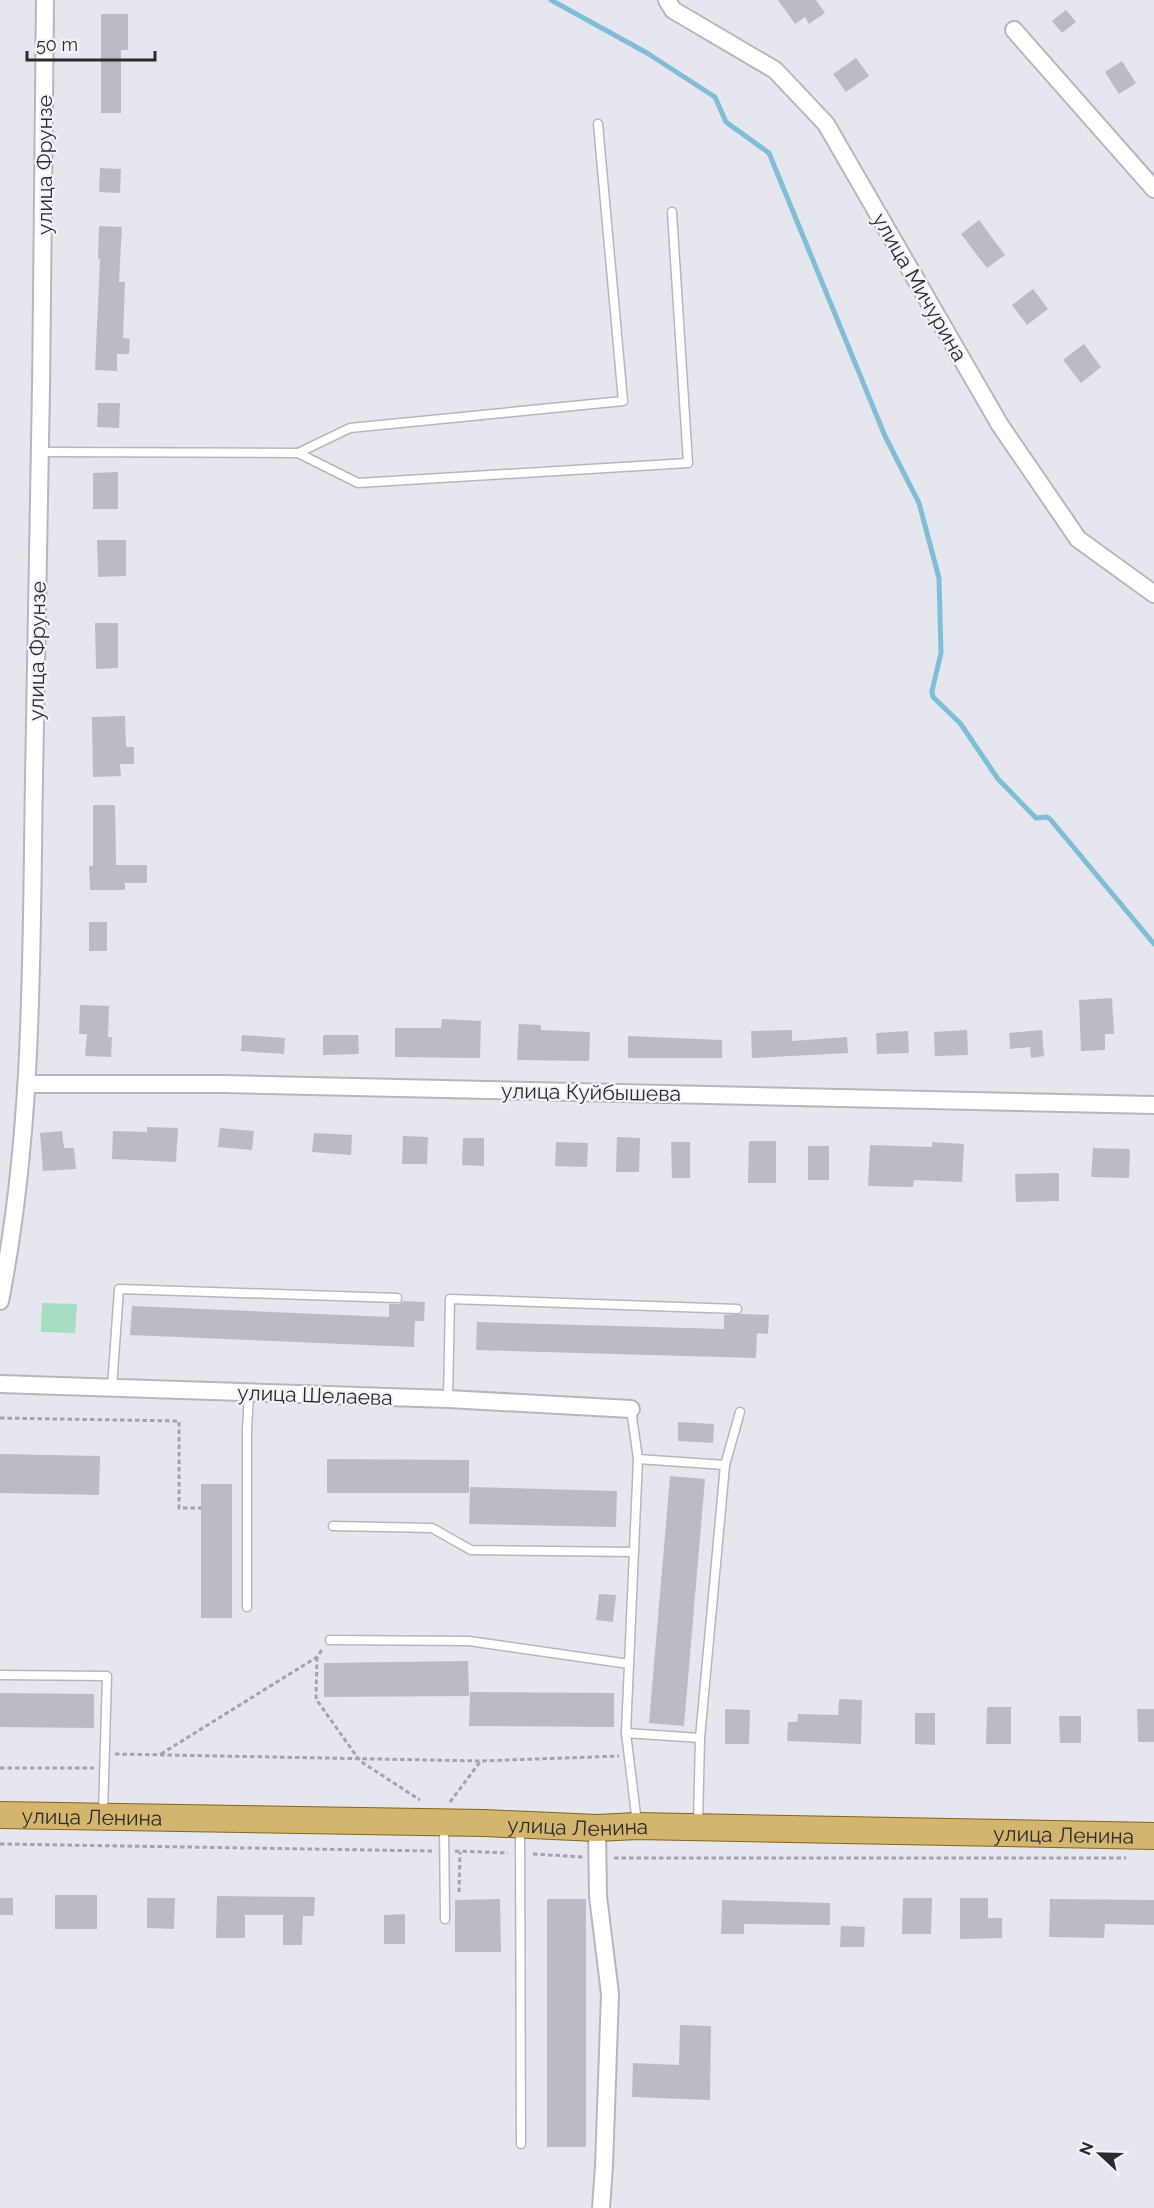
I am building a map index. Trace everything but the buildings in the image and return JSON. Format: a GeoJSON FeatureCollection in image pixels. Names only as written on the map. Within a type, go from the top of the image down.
{"type":"FeatureCollection","features":[{"type":"Feature","properties":{"kind":"main road","name":"улица Ленина"},"geometry":{"type":"LineString","coordinates":[[0,1815],[103,1817],[451,1813],[520,1825],[597,1828],[637,1826],[1154,1836]]}},
{"type":"Feature","properties":{"kind":"street","name":"улица Фрунзе"},"geometry":{"type":"LineString","coordinates":[[0,1301],[11,1244],[28,1084],[42,452],[45,0]]}},
{"type":"Feature","properties":{"kind":"street","name":"улица Мичурина"},"geometry":{"type":"LineString","coordinates":[[667,0],[673,10],[775,70],[826,124],[1000,425],[1078,539],[1154,594]]}},
{"type":"Feature","properties":{"kind":"street"},"geometry":{"type":"LineString","coordinates":[[1014,30],[1154,189]]}},
{"type":"Feature","properties":{"kind":"street","name":"улица Куйбышева"},"geometry":{"type":"LineString","coordinates":[[28,1084],[225,1084],[1154,1105]]}},
{"type":"Feature","properties":{"kind":"street","name":"улица Шелаева"},"geometry":{"type":"LineString","coordinates":[[0,1384],[448,1399],[631,1409]]}},
{"type":"Feature","properties":{"kind":"street"},"geometry":{"type":"LineString","coordinates":[[597,1828],[598,1896],[610,1994],[601,2208]]}},
{"type":"Feature","properties":{"kind":"lane"},"geometry":{"type":"LineString","coordinates":[[42,452],[298,453],[350,428],[623,401],[598,124]]}},
{"type":"Feature","properties":{"kind":"lane"},"geometry":{"type":"LineString","coordinates":[[298,453],[358,483],[688,463],[672,212]]}},
{"type":"Feature","properties":{"kind":"lane"},"geometry":{"type":"LineString","coordinates":[[112,1387],[119,1289],[397,1298]]}},
{"type":"Feature","properties":{"kind":"lane"},"geometry":{"type":"LineString","coordinates":[[448,1399],[450,1299],[737,1309]]}},
{"type":"Feature","properties":{"kind":"lane"},"geometry":{"type":"LineString","coordinates":[[247,1607],[249,1394]]}},
{"type":"Feature","properties":{"kind":"lane"},"geometry":{"type":"LineString","coordinates":[[631,1409],[638,1460],[626,1733],[637,1826]]}},
{"type":"Feature","properties":{"kind":"lane"},"geometry":{"type":"LineString","coordinates":[[698,1827],[700,1738],[725,1465],[740,1412]]}},
{"type":"Feature","properties":{"kind":"lane"},"geometry":{"type":"LineString","coordinates":[[638,1460],[725,1465]]}},
{"type":"Feature","properties":{"kind":"lane"},"geometry":{"type":"LineString","coordinates":[[333,1526],[432,1528],[471,1550],[634,1552]]}},
{"type":"Feature","properties":{"kind":"lane"},"geometry":{"type":"LineString","coordinates":[[330,1640],[469,1641],[629,1664]]}},
{"type":"Feature","properties":{"kind":"lane"},"geometry":{"type":"LineString","coordinates":[[0,1675],[107,1676],[103,1817]]}},
{"type":"Feature","properties":{"kind":"lane"},"geometry":{"type":"LineString","coordinates":[[626,1733],[700,1738]]}},
{"type":"Feature","properties":{"kind":"lane"},"geometry":{"type":"LineString","coordinates":[[445,1919],[445,1851],[451,1813]]}},
{"type":"Feature","properties":{"kind":"lane"},"geometry":{"type":"LineString","coordinates":[[520,1825],[521,2144]]}},
{"type":"Feature","properties":{"kind":"path"},"geometry":{"type":"LineString","coordinates":[[0,1418],[179,1421],[179,1508],[201,1508]]}},
{"type":"Feature","properties":{"kind":"path"},"geometry":{"type":"LineString","coordinates":[[159,1755],[317,1657],[330,1640]]}},
{"type":"Feature","properties":{"kind":"path"},"geometry":{"type":"LineString","coordinates":[[317,1657],[316,1699],[360,1761],[426,1804]]}},
{"type":"Feature","properties":{"kind":"path"},"geometry":{"type":"LineString","coordinates":[[105,1754],[360,1761],[481,1761],[629,1755]]}},
{"type":"Feature","properties":{"kind":"path"},"geometry":{"type":"LineString","coordinates":[[451,1813],[449,1804],[481,1761]]}},
{"type":"Feature","properties":{"kind":"path"},"geometry":{"type":"LineString","coordinates":[[0,1768],[104,1768]]}},
{"type":"Feature","properties":{"kind":"path"},"geometry":{"type":"LineString","coordinates":[[0,1844],[445,1851],[598,1858],[1130,1858]]}},
{"type":"Feature","properties":{"kind":"path"},"geometry":{"type":"LineString","coordinates":[[459,1900],[460,1852]]}},
{"type":"Feature","properties":{"kind":"green space"},"geometry":{"type":"Polygon","coordinates":[[[42,1303],[77,1304],[75,1333],[41,1332],[42,1303]]]}},
{"type":"Feature","properties":{"kind":"waterway"},"geometry":{"type":"LineString","coordinates":[[551,0],[647,53],[715,97],[726,122],[769,153],[885,436],[919,503],[939,578],[941,653],[932,691],[933,697],[960,723],[998,779],[1036,818],[1050,819],[1154,944]]}}]}
